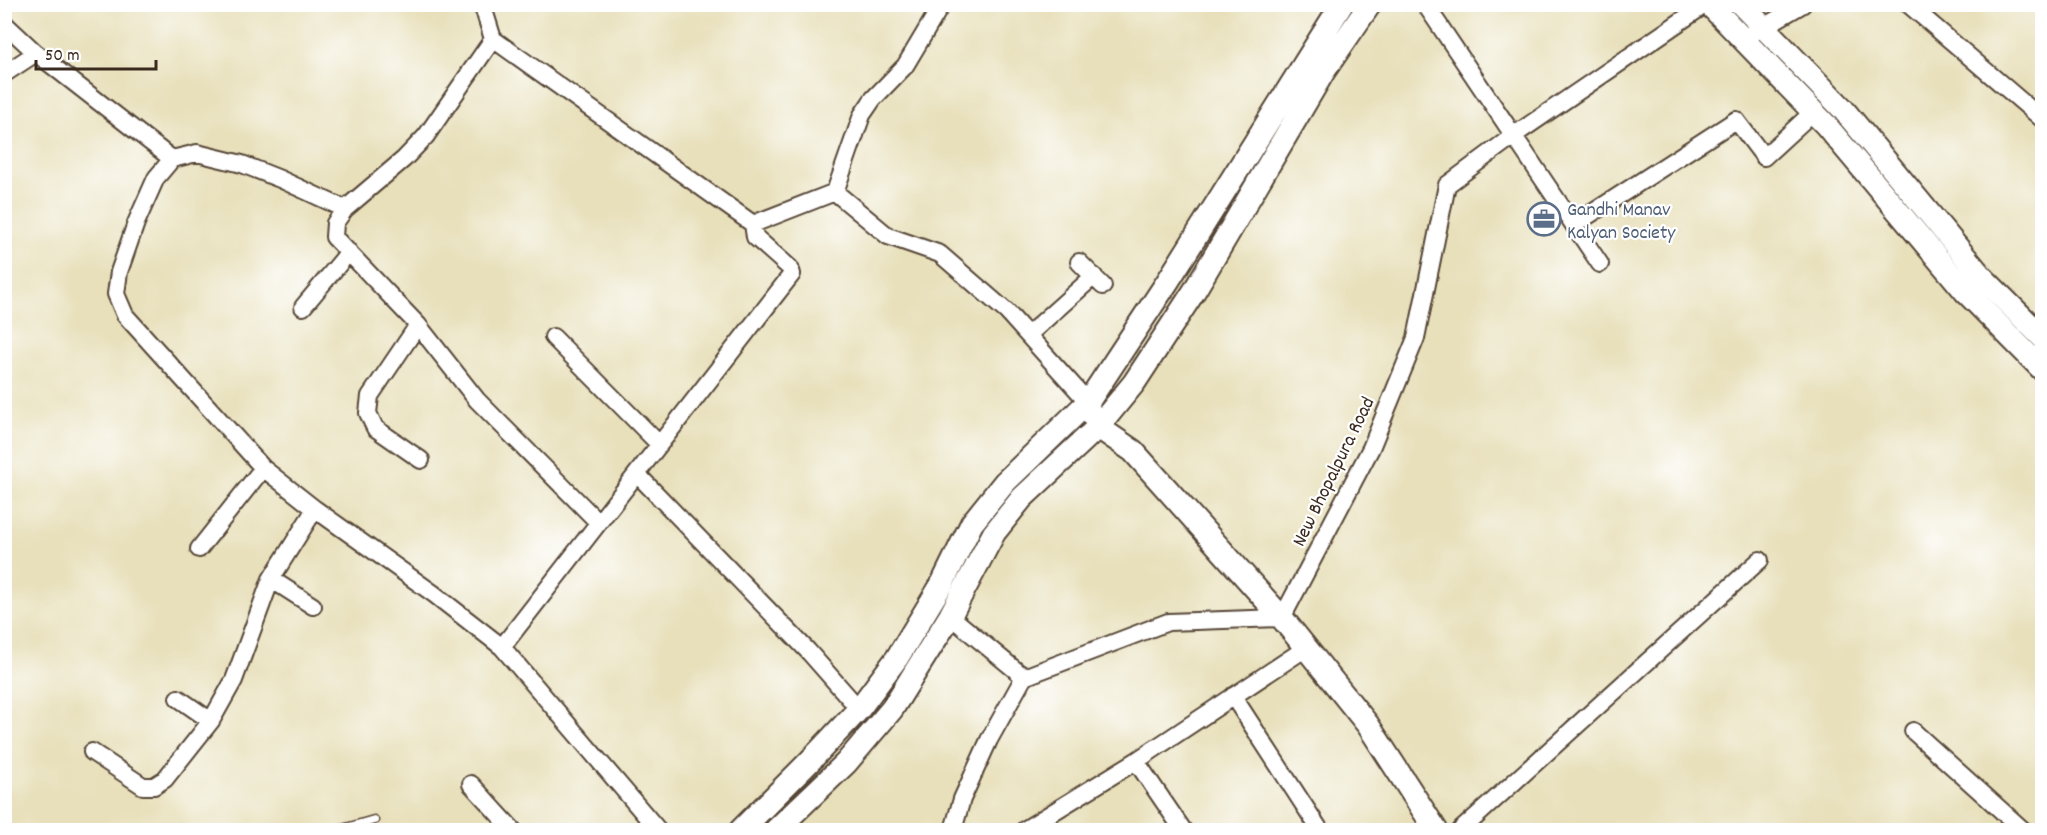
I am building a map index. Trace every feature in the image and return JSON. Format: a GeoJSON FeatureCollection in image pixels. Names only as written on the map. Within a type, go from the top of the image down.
{"type":"FeatureCollection","features":[{"type":"Feature","properties":{"kind":"street"},"geometry":{"type":"LineString","coordinates":[[753,224],[835,192],[862,115],[873,99],[904,66],[942,4]]}},
{"type":"Feature","properties":{"kind":"street"},"geometry":{"type":"LineString","coordinates":[[741,831],[859,708],[897,658],[942,584],[972,523],[1005,482],[1088,402],[1168,281],[1342,4]]}},
{"type":"Feature","properties":{"kind":"street"},"geometry":{"type":"LineString","coordinates":[[776,831],[846,763],[892,709],[950,616],[994,533],[1022,498],[1098,427],[1134,383],[1193,293],[1324,71],[1370,4]]}},
{"type":"Feature","properties":{"kind":"street"},"geometry":{"type":"LineString","coordinates":[[1425,4],[1600,264]]}},
{"type":"Feature","properties":{"kind":"street"},"geometry":{"type":"LineString","coordinates":[[1707,4],[1814,112],[1965,291],[2043,369]]}},
{"type":"Feature","properties":{"kind":"street","name":"New Bhopalpura Road"},"geometry":{"type":"LineString","coordinates":[[1282,618],[1371,448],[1416,338],[1447,185],[1513,136],[1707,4]]}},
{"type":"Feature","properties":{"kind":"street"},"geometry":{"type":"LineString","coordinates":[[1741,4],[1842,108],[1981,276],[2043,337]]}},
{"type":"Feature","properties":{"kind":"street"},"geometry":{"type":"LineString","coordinates":[[1743,39],[1803,4]]}},
{"type":"Feature","properties":{"kind":"street"},"geometry":{"type":"LineString","coordinates":[[1908,4],[2043,119]]}},
{"type":"Feature","properties":{"kind":"street"},"geometry":{"type":"LineString","coordinates":[[484,6],[493,39],[753,224],[755,237],[790,268],[792,274],[502,646]]}},
{"type":"Feature","properties":{"kind":"street"},"geometry":{"type":"LineString","coordinates":[[4,23],[36,53],[172,159]]}},
{"type":"Feature","properties":{"kind":"street"},"geometry":{"type":"LineString","coordinates":[[493,39],[426,136],[404,159],[345,209],[335,223],[334,237],[418,325],[477,400],[598,522]]}},
{"type":"Feature","properties":{"kind":"street"},"geometry":{"type":"LineString","coordinates":[[4,74],[36,53]]}},
{"type":"Feature","properties":{"kind":"street"},"geometry":{"type":"LineString","coordinates":[[1575,224],[1736,120],[1764,157],[1814,112]]}},
{"type":"Feature","properties":{"kind":"street"},"geometry":{"type":"LineString","coordinates":[[345,209],[242,164],[197,153],[172,159],[156,178],[136,223],[119,272],[116,294],[125,315],[263,468],[315,509],[502,646],[658,831]]}},
{"type":"Feature","properties":{"kind":"street"},"geometry":{"type":"LineString","coordinates":[[835,192],[888,236],[940,254],[1006,312],[1028,335],[1088,402],[1098,427],[1133,451],[1282,618],[1368,725],[1436,831]]}},
{"type":"Feature","properties":{"kind":"street"},"geometry":{"type":"LineString","coordinates":[[303,307],[350,252]]}},
{"type":"Feature","properties":{"kind":"street"},"geometry":{"type":"LineString","coordinates":[[1028,335],[1099,281],[1079,262]]}},
{"type":"Feature","properties":{"kind":"street"},"geometry":{"type":"LineString","coordinates":[[418,325],[370,396],[368,413],[375,428],[421,460]]}},
{"type":"Feature","properties":{"kind":"street"},"geometry":{"type":"LineString","coordinates":[[553,337],[658,444]]}},
{"type":"Feature","properties":{"kind":"street"},"geometry":{"type":"LineString","coordinates":[[199,549],[263,468]]}},
{"type":"Feature","properties":{"kind":"street"},"geometry":{"type":"LineString","coordinates":[[638,474],[859,708]]}},
{"type":"Feature","properties":{"kind":"street"},"geometry":{"type":"LineString","coordinates":[[92,752],[143,786],[154,786],[165,779],[211,721],[242,660],[272,579],[315,509]]}},
{"type":"Feature","properties":{"kind":"street"},"geometry":{"type":"LineString","coordinates":[[1461,831],[1760,560]]}},
{"type":"Feature","properties":{"kind":"street"},"geometry":{"type":"LineString","coordinates":[[272,579],[313,606]]}},
{"type":"Feature","properties":{"kind":"street"},"geometry":{"type":"LineString","coordinates":[[950,616],[1024,677]]}},
{"type":"Feature","properties":{"kind":"street"},"geometry":{"type":"LineString","coordinates":[[953,831],[962,799],[989,740],[1024,677],[1168,622],[1282,618]]}},
{"type":"Feature","properties":{"kind":"street"},"geometry":{"type":"LineString","coordinates":[[1024,831],[1136,762],[1306,648]]}},
{"type":"Feature","properties":{"kind":"street"},"geometry":{"type":"LineString","coordinates":[[1233,696],[1320,831]]}},
{"type":"Feature","properties":{"kind":"street"},"geometry":{"type":"LineString","coordinates":[[178,699],[211,721]]}},
{"type":"Feature","properties":{"kind":"street"},"geometry":{"type":"LineString","coordinates":[[1913,731],[2023,831]]}},
{"type":"Feature","properties":{"kind":"street"},"geometry":{"type":"LineString","coordinates":[[1136,762],[1183,831]]}},
{"type":"Feature","properties":{"kind":"street"},"geometry":{"type":"LineString","coordinates":[[471,783],[513,831]]}},
{"type":"Feature","properties":{"kind":"lane"},"geometry":{"type":"LineString","coordinates":[[339,831],[374,820]]}},
{"type":"Feature","properties":{"kind":"place","name":"Gandhi Manav Kalyan Society"},"geometry":{"type":"Point","coordinates":[1544,219]}}]}
